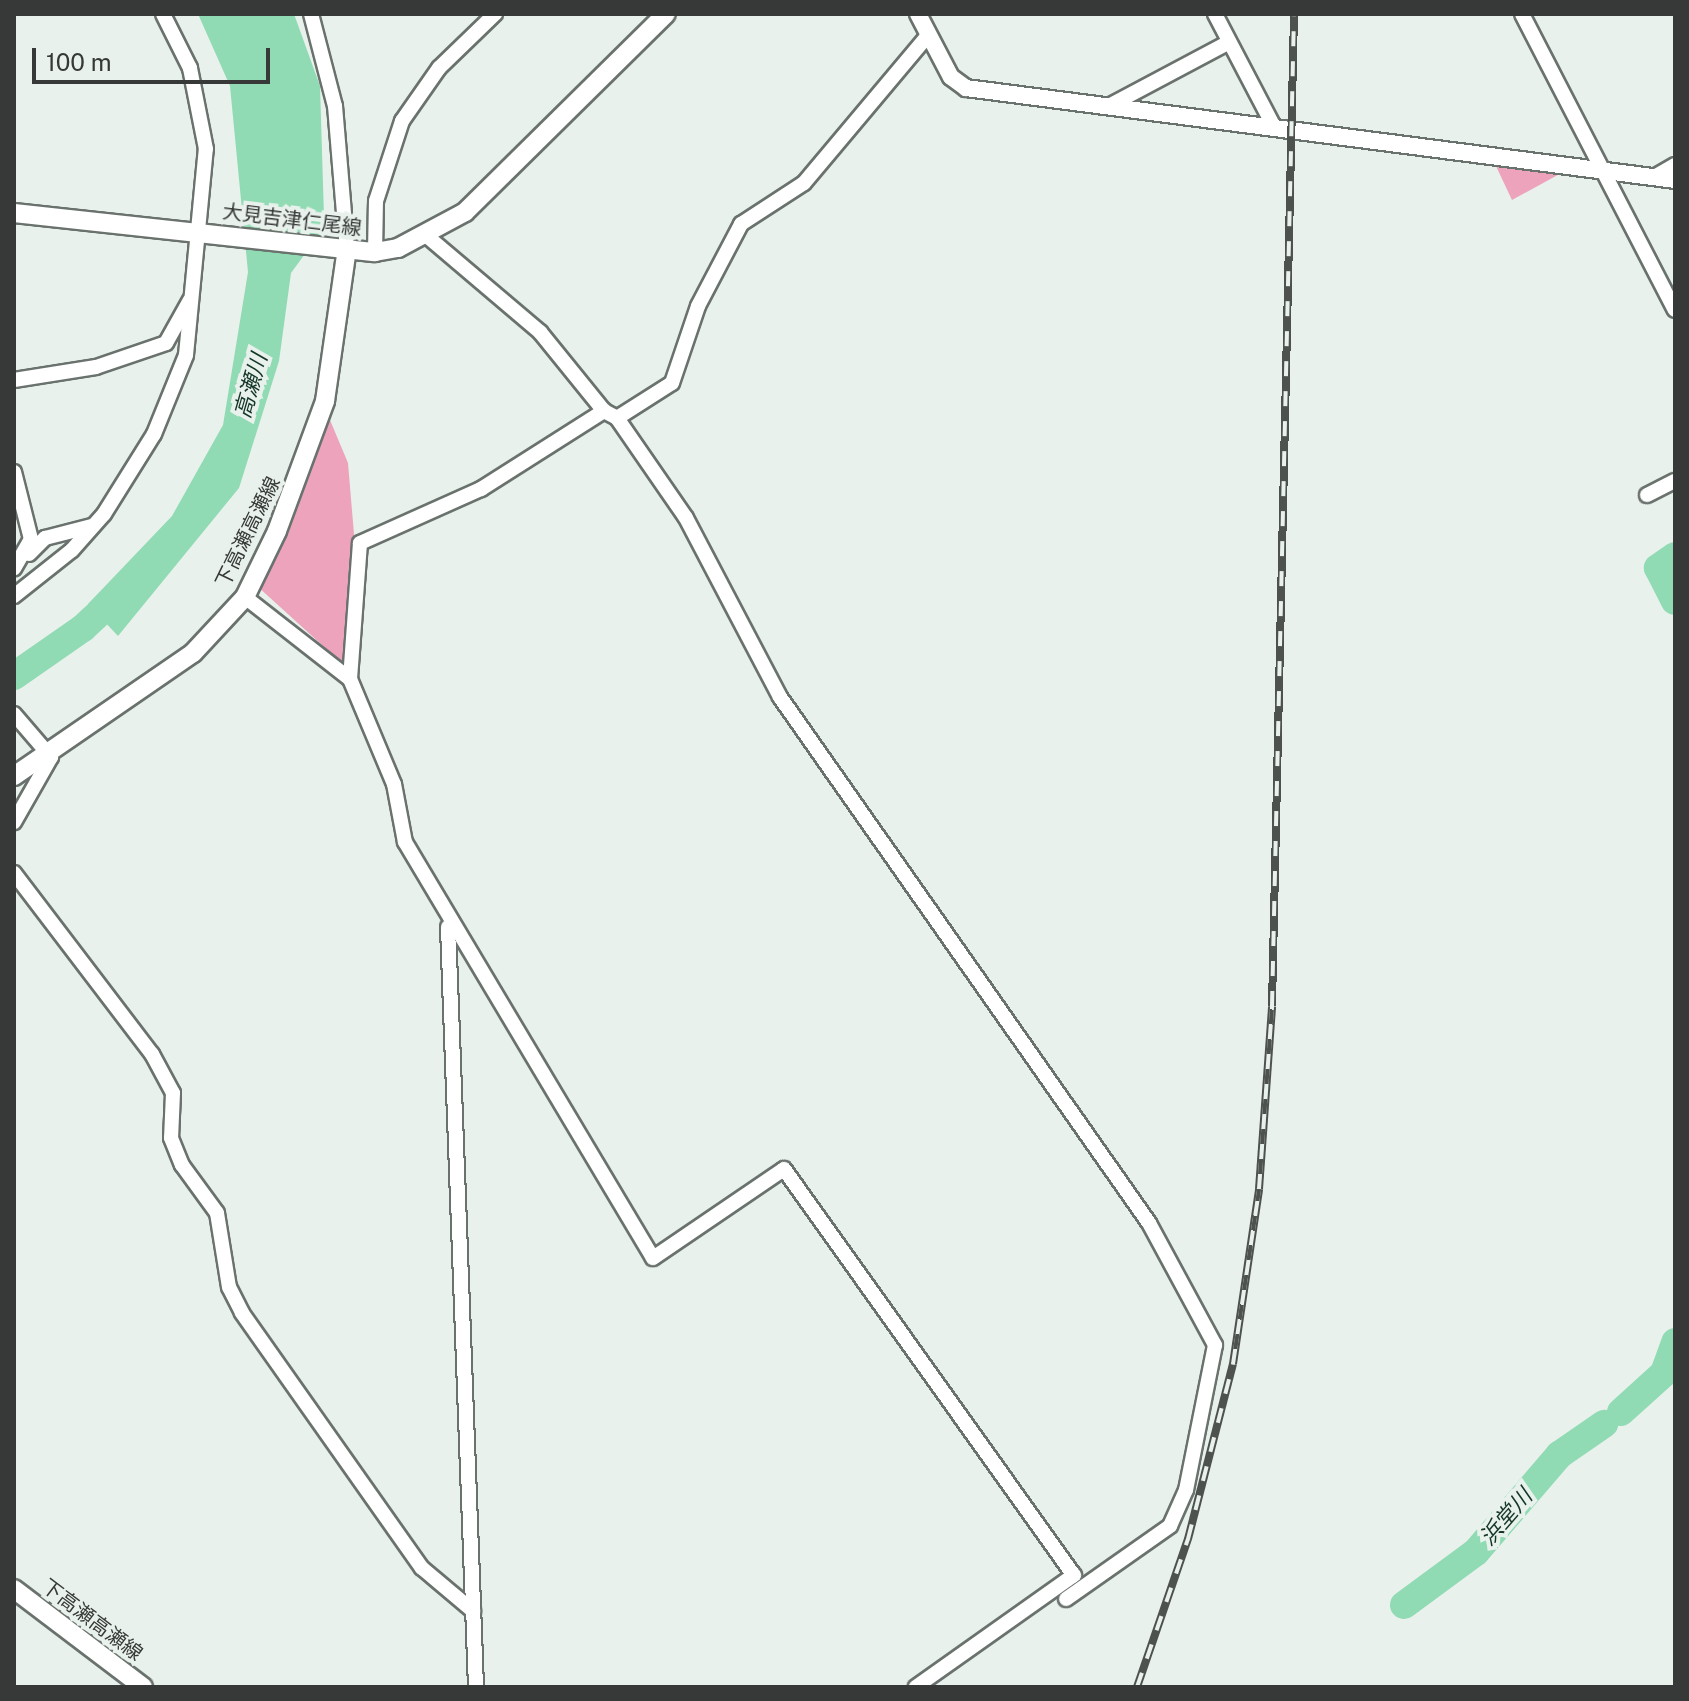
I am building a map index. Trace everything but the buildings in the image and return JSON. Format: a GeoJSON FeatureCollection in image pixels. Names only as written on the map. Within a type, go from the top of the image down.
{"type":"FeatureCollection","features":[{"type":"Feature","properties":{"kind":"main road","name":"大見吉津仁尾線"},"geometry":{"type":"LineString","coordinates":[[14,213],[375,252],[428,237],[495,184],[666,14]]}},
{"type":"Feature","properties":{"kind":"main road","name":"下高瀬高瀬線"},"geometry":{"type":"LineString","coordinates":[[14,776],[193,653],[245,597],[282,519],[325,401],[347,249]]}},
{"type":"Feature","properties":{"kind":"main road","name":"下高瀬高瀬線"},"geometry":{"type":"LineString","coordinates":[[14,1589],[143,1687]]}},
{"type":"Feature","properties":{"kind":"street"},"geometry":{"type":"LineString","coordinates":[[14,596],[93,526],[173,396],[194,292],[206,149],[201,107],[190,68],[163,14]]}},
{"type":"Feature","properties":{"kind":"street"},"geometry":{"type":"LineString","coordinates":[[311,14],[335,106],[347,249]]}},
{"type":"Feature","properties":{"kind":"street"},"geometry":{"type":"LineString","coordinates":[[375,252],[376,201],[402,121],[439,68],[495,14]]}},
{"type":"Feature","properties":{"kind":"street"},"geometry":{"type":"LineString","coordinates":[[918,14],[951,77],[966,88],[1675,180]]}},
{"type":"Feature","properties":{"kind":"street"},"geometry":{"type":"LineString","coordinates":[[1215,14],[1274,127]]}},
{"type":"Feature","properties":{"kind":"street"},"geometry":{"type":"LineString","coordinates":[[1522,14],[1675,310]]}},
{"type":"Feature","properties":{"kind":"street"},"geometry":{"type":"LineString","coordinates":[[916,1687],[1074,1575],[784,1169],[653,1258],[448,923],[405,842],[394,784],[350,679],[360,543],[481,489],[672,383],[698,306],[741,224],[804,183],[928,35]]}},
{"type":"Feature","properties":{"kind":"street"},"geometry":{"type":"LineString","coordinates":[[1107,107],[1229,42]]}},
{"type":"Feature","properties":{"kind":"street"},"geometry":{"type":"LineString","coordinates":[[1654,177],[1675,165]]}},
{"type":"Feature","properties":{"kind":"street"},"geometry":{"type":"LineString","coordinates":[[428,237],[540,332],[611,415],[686,518],[780,697],[1149,1223],[1215,1345],[1186,1490],[1170,1526],[1066,1599]]}},
{"type":"Feature","properties":{"kind":"street"},"geometry":{"type":"LineString","coordinates":[[14,380],[96,367],[166,343],[194,292]]}},
{"type":"Feature","properties":{"kind":"street"},"geometry":{"type":"LineString","coordinates":[[14,472],[31,539],[18,564]]}},
{"type":"Feature","properties":{"kind":"street"},"geometry":{"type":"LineString","coordinates":[[1647,495],[1675,481]]}},
{"type":"Feature","properties":{"kind":"street"},"geometry":{"type":"LineString","coordinates":[[18,564],[45,538],[93,526]]}},
{"type":"Feature","properties":{"kind":"street"},"geometry":{"type":"LineString","coordinates":[[245,597],[350,679]]}},
{"type":"Feature","properties":{"kind":"street"},"geometry":{"type":"LineString","coordinates":[[14,714],[43,754],[51,757],[14,822]]}},
{"type":"Feature","properties":{"kind":"street"},"geometry":{"type":"LineString","coordinates":[[14,873],[152,1054],[173,1093],[171,1138],[182,1165],[217,1213],[229,1287],[242,1313],[422,1568],[473,1611]]}},
{"type":"Feature","properties":{"kind":"street"},"geometry":{"type":"LineString","coordinates":[[448,923],[476,1687]]}},
{"type":"Feature","properties":{"kind":"shaded area"},"geometry":{"type":"Polygon","coordinates":[[[1495,164],[1565,171],[1512,200],[1495,164]]]}},
{"type":"Feature","properties":{"kind":"shaded area"},"geometry":{"type":"Polygon","coordinates":[[[330,420],[348,463],[355,546],[344,665],[257,586],[330,420]]]}},
{"type":"Feature","properties":{"kind":"water"},"geometry":{"type":"Polygon","coordinates":[[[198,14],[294,14],[320,86],[324,217],[321,232],[291,273],[279,361],[239,488],[118,636],[88,604],[172,516],[223,425],[248,272],[230,86],[198,14]]]}},
{"type":"Feature","properties":{"kind":"waterway","name":"浜堂川"},"geometry":{"type":"LineString","coordinates":[[1675,556],[1658,568],[1675,601]]}},
{"type":"Feature","properties":{"kind":"waterway","name":"高瀬川"},"geometry":{"type":"LineString","coordinates":[[14,676],[83,628],[126,588]]}},
{"type":"Feature","properties":{"kind":"waterway","name":"浜堂川"},"geometry":{"type":"LineString","coordinates":[[1621,1412],[1664,1373],[1675,1342]]}},
{"type":"Feature","properties":{"kind":"waterway","name":"浜堂川"},"geometry":{"type":"LineString","coordinates":[[1404,1605],[1476,1552],[1559,1455],[1604,1424]]}},
{"type":"Feature","properties":{"kind":"railway"},"geometry":{"type":"LineString","coordinates":[[1137,1687],[1188,1539],[1233,1364],[1259,1189],[1272,1006],[1294,14]]}}]}
